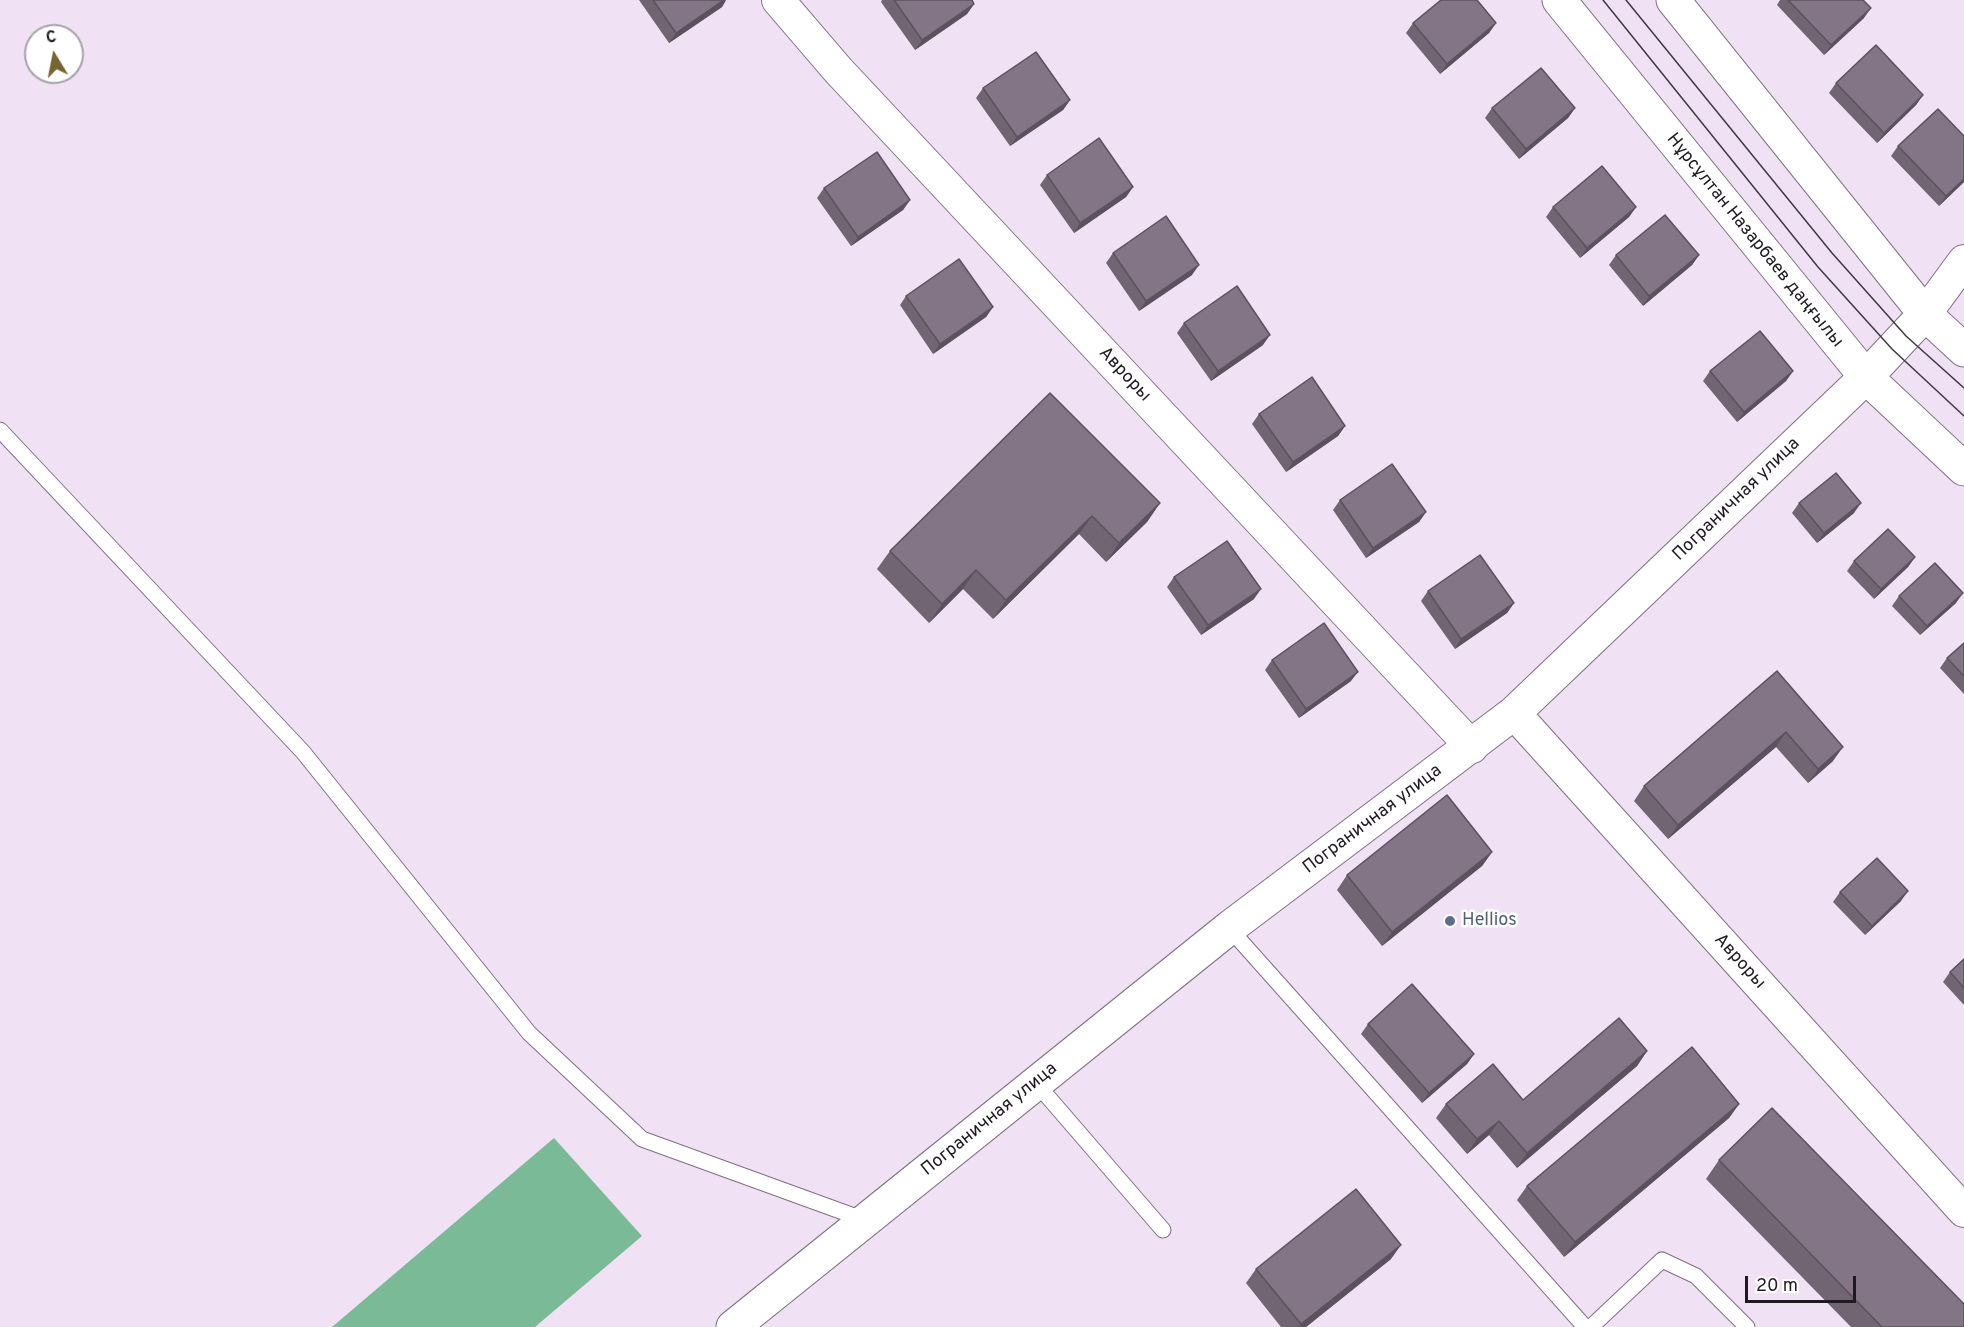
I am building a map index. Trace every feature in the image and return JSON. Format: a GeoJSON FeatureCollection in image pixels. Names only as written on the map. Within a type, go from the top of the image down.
{"type":"FeatureCollection","features":[{"type":"Feature","properties":{"kind":"main road","name":"Нұрсұлтан Назарбаев даңғылы"},"geometry":{"type":"LineString","coordinates":[[1559,0],[1866,377],[1964,469]]}},
{"type":"Feature","properties":{"kind":"main road"},"geometry":{"type":"LineString","coordinates":[[1673,0],[1925,314],[1964,350]]}},
{"type":"Feature","properties":{"kind":"main road","name":"Пограничная улица"},"geometry":{"type":"LineString","coordinates":[[733,1327],[1229,928],[1472,747],[1514,713],[1866,377],[1925,314]]}},
{"type":"Feature","properties":{"kind":"street","name":"Авроры"},"geometry":{"type":"LineString","coordinates":[[778,0],[838,70],[1472,747]]}},
{"type":"Feature","properties":{"kind":"street","name":"Пограничная улица"},"geometry":{"type":"LineString","coordinates":[[1925,314],[1964,261]]}},
{"type":"Feature","properties":{"kind":"street","name":"Авроры"},"geometry":{"type":"LineString","coordinates":[[1514,713],[1964,1211]]}},
{"type":"Feature","properties":{"kind":"lane"},"geometry":{"type":"LineString","coordinates":[[0,430],[303,752],[529,1033],[642,1139],[865,1220]]}},
{"type":"Feature","properties":{"kind":"lane"},"geometry":{"type":"LineString","coordinates":[[1229,928],[1585,1327]]}},
{"type":"Feature","properties":{"kind":"lane"},"geometry":{"type":"LineString","coordinates":[[1036,1083],[1164,1230]]}},
{"type":"Feature","properties":{"kind":"lane"},"geometry":{"type":"LineString","coordinates":[[1591,1327],[1662,1260],[1696,1276],[1747,1327]]}},
{"type":"Feature","properties":{"kind":"green space"},"geometry":{"type":"Polygon","coordinates":[[[554,1138],[642,1236],[535,1327],[332,1327],[554,1138]]]}},
{"type":"Feature","properties":{"kind":"building"},"geometry":{"type":"Polygon","coordinates":[[[653,0],[724,0],[676,33],[653,0]]]}},
{"type":"Feature","properties":{"kind":"building"},"geometry":{"type":"Polygon","coordinates":[[[894,0],[972,0],[974,4],[922,40],[894,0]]]}},
{"type":"Feature","properties":{"kind":"building"},"geometry":{"type":"Polygon","coordinates":[[[1441,0],[1477,0],[1496,23],[1447,64],[1413,23],[1441,0]]]}},
{"type":"Feature","properties":{"kind":"building"},"geometry":{"type":"Polygon","coordinates":[[[1788,0],[1863,0],[1871,8],[1831,45],[1788,0]]]}},
{"type":"Feature","properties":{"kind":"building"},"geometry":{"type":"Polygon","coordinates":[[[1876,45],[1923,95],[1884,133],[1836,83],[1876,45]]]}},
{"type":"Feature","properties":{"kind":"building"},"geometry":{"type":"Polygon","coordinates":[[[1036,52],[1070,100],[1017,137],[983,88],[1036,52]]]}},
{"type":"Feature","properties":{"kind":"building"},"geometry":{"type":"Polygon","coordinates":[[[1541,68],[1575,108],[1526,149],[1492,108],[1541,68]]]}},
{"type":"Feature","properties":{"kind":"building"},"geometry":{"type":"Polygon","coordinates":[[[1938,109],[1964,136],[1964,179],[1946,196],[1898,146],[1938,109]]]}},
{"type":"Feature","properties":{"kind":"building"},"geometry":{"type":"Polygon","coordinates":[[[1099,138],[1133,187],[1080,223],[1047,175],[1099,138]]]}},
{"type":"Feature","properties":{"kind":"building"},"geometry":{"type":"Polygon","coordinates":[[[877,152],[910,200],[858,237],[824,188],[877,152]]]}},
{"type":"Feature","properties":{"kind":"building"},"geometry":{"type":"Polygon","coordinates":[[[1602,166],[1636,207],[1587,248],[1553,207],[1602,166]]]}},
{"type":"Feature","properties":{"kind":"building"},"geometry":{"type":"Polygon","coordinates":[[[1665,215],[1699,255],[1649,296],[1616,255],[1665,215]]]}},
{"type":"Feature","properties":{"kind":"building"},"geometry":{"type":"Polygon","coordinates":[[[1166,216],[1199,265],[1146,301],[1113,253],[1166,216]]]}},
{"type":"Feature","properties":{"kind":"building"},"geometry":{"type":"Polygon","coordinates":[[[959,259],[993,307],[940,344],[906,296],[959,259]]]}},
{"type":"Feature","properties":{"kind":"building"},"geometry":{"type":"Polygon","coordinates":[[[1237,286],[1270,335],[1218,371],[1184,323],[1237,286]]]}},
{"type":"Feature","properties":{"kind":"building"},"geometry":{"type":"Polygon","coordinates":[[[1760,331],[1793,371],[1744,412],[1710,371],[1760,331]]]}},
{"type":"Feature","properties":{"kind":"building"},"geometry":{"type":"Polygon","coordinates":[[[1312,377],[1345,426],[1293,462],[1259,414],[1312,377]]]}},
{"type":"Feature","properties":{"kind":"building"},"geometry":{"type":"Polygon","coordinates":[[[1050,393],[1160,503],[1119,543],[1092,516],[1006,600],[976,570],[942,604],[890,551],[1050,393]]]}},
{"type":"Feature","properties":{"kind":"building"},"geometry":{"type":"Polygon","coordinates":[[[1392,464],[1426,512],[1373,548],[1340,500],[1392,464]]]}},
{"type":"Feature","properties":{"kind":"building"},"geometry":{"type":"Polygon","coordinates":[[[1836,473],[1861,503],[1824,533],[1799,503],[1836,473]]]}},
{"type":"Feature","properties":{"kind":"building"},"geometry":{"type":"Polygon","coordinates":[[[1888,529],[1915,557],[1881,589],[1854,561],[1888,529]]]}},
{"type":"Feature","properties":{"kind":"building"},"geometry":{"type":"Polygon","coordinates":[[[1227,541],[1261,589],[1208,625],[1174,577],[1227,541]]]}},
{"type":"Feature","properties":{"kind":"building"},"geometry":{"type":"Polygon","coordinates":[[[1480,555],[1514,603],[1461,639],[1428,591],[1480,555]]]}},
{"type":"Feature","properties":{"kind":"building"},"geometry":{"type":"Polygon","coordinates":[[[1935,563],[1963,593],[1927,626],[1899,596],[1935,563]]]}},
{"type":"Feature","properties":{"kind":"building"},"geometry":{"type":"Polygon","coordinates":[[[1324,623],[1358,672],[1306,709],[1272,660],[1324,623]]]}},
{"type":"Feature","properties":{"kind":"building"},"geometry":{"type":"Polygon","coordinates":[[[1964,643],[1964,676],[1947,658],[1964,643]]]}},
{"type":"Feature","properties":{"kind":"building"},"geometry":{"type":"Polygon","coordinates":[[[1777,671],[1843,747],[1818,769],[1786,732],[1678,825],[1644,786],[1777,671]]]}},
{"type":"Feature","properties":{"kind":"building"},"geometry":{"type":"Polygon","coordinates":[[[1447,795],[1492,852],[1392,932],[1347,875],[1447,795]]]}},
{"type":"Feature","properties":{"kind":"building"},"geometry":{"type":"Polygon","coordinates":[[[1877,858],[1908,891],[1872,926],[1840,892],[1877,858]]]}},
{"type":"Feature","properties":{"kind":"building"},"geometry":{"type":"Polygon","coordinates":[[[1964,959],[1964,988],[1950,972],[1964,959]]]}},
{"type":"Feature","properties":{"kind":"building"},"geometry":{"type":"Polygon","coordinates":[[[1412,984],[1474,1054],[1429,1093],[1368,1024],[1412,984]]]}},
{"type":"Feature","properties":{"kind":"building"},"geometry":{"type":"Polygon","coordinates":[[[1619,1018],[1647,1051],[1527,1153],[1499,1121],[1477,1139],[1446,1104],[1493,1064],[1523,1100],[1619,1018]]]}},
{"type":"Feature","properties":{"kind":"building"},"geometry":{"type":"Polygon","coordinates":[[[1692,1047],[1739,1104],[1575,1242],[1527,1186],[1692,1047]]]}},
{"type":"Feature","properties":{"kind":"building"},"geometry":{"type":"Polygon","coordinates":[[[1772,1108],[1964,1304],[1964,1327],[1882,1327],[1719,1160],[1772,1108]]]}},
{"type":"Feature","properties":{"kind":"building"},"geometry":{"type":"Polygon","coordinates":[[[1356,1189],[1401,1245],[1301,1324],[1256,1269],[1356,1189]]]}},
{"type":"Feature","properties":{"kind":"tram line"},"geometry":{"type":"LineString","coordinates":[[1603,0],[1818,267],[1892,349],[1964,416]]}},
{"type":"Feature","properties":{"kind":"tram line"},"geometry":{"type":"LineString","coordinates":[[1626,0],[1832,253],[1906,336],[1964,388]]}},
{"type":"Feature","properties":{"kind":"place","name":"Hellios"},"geometry":{"type":"Point","coordinates":[1450,921]}}]}
